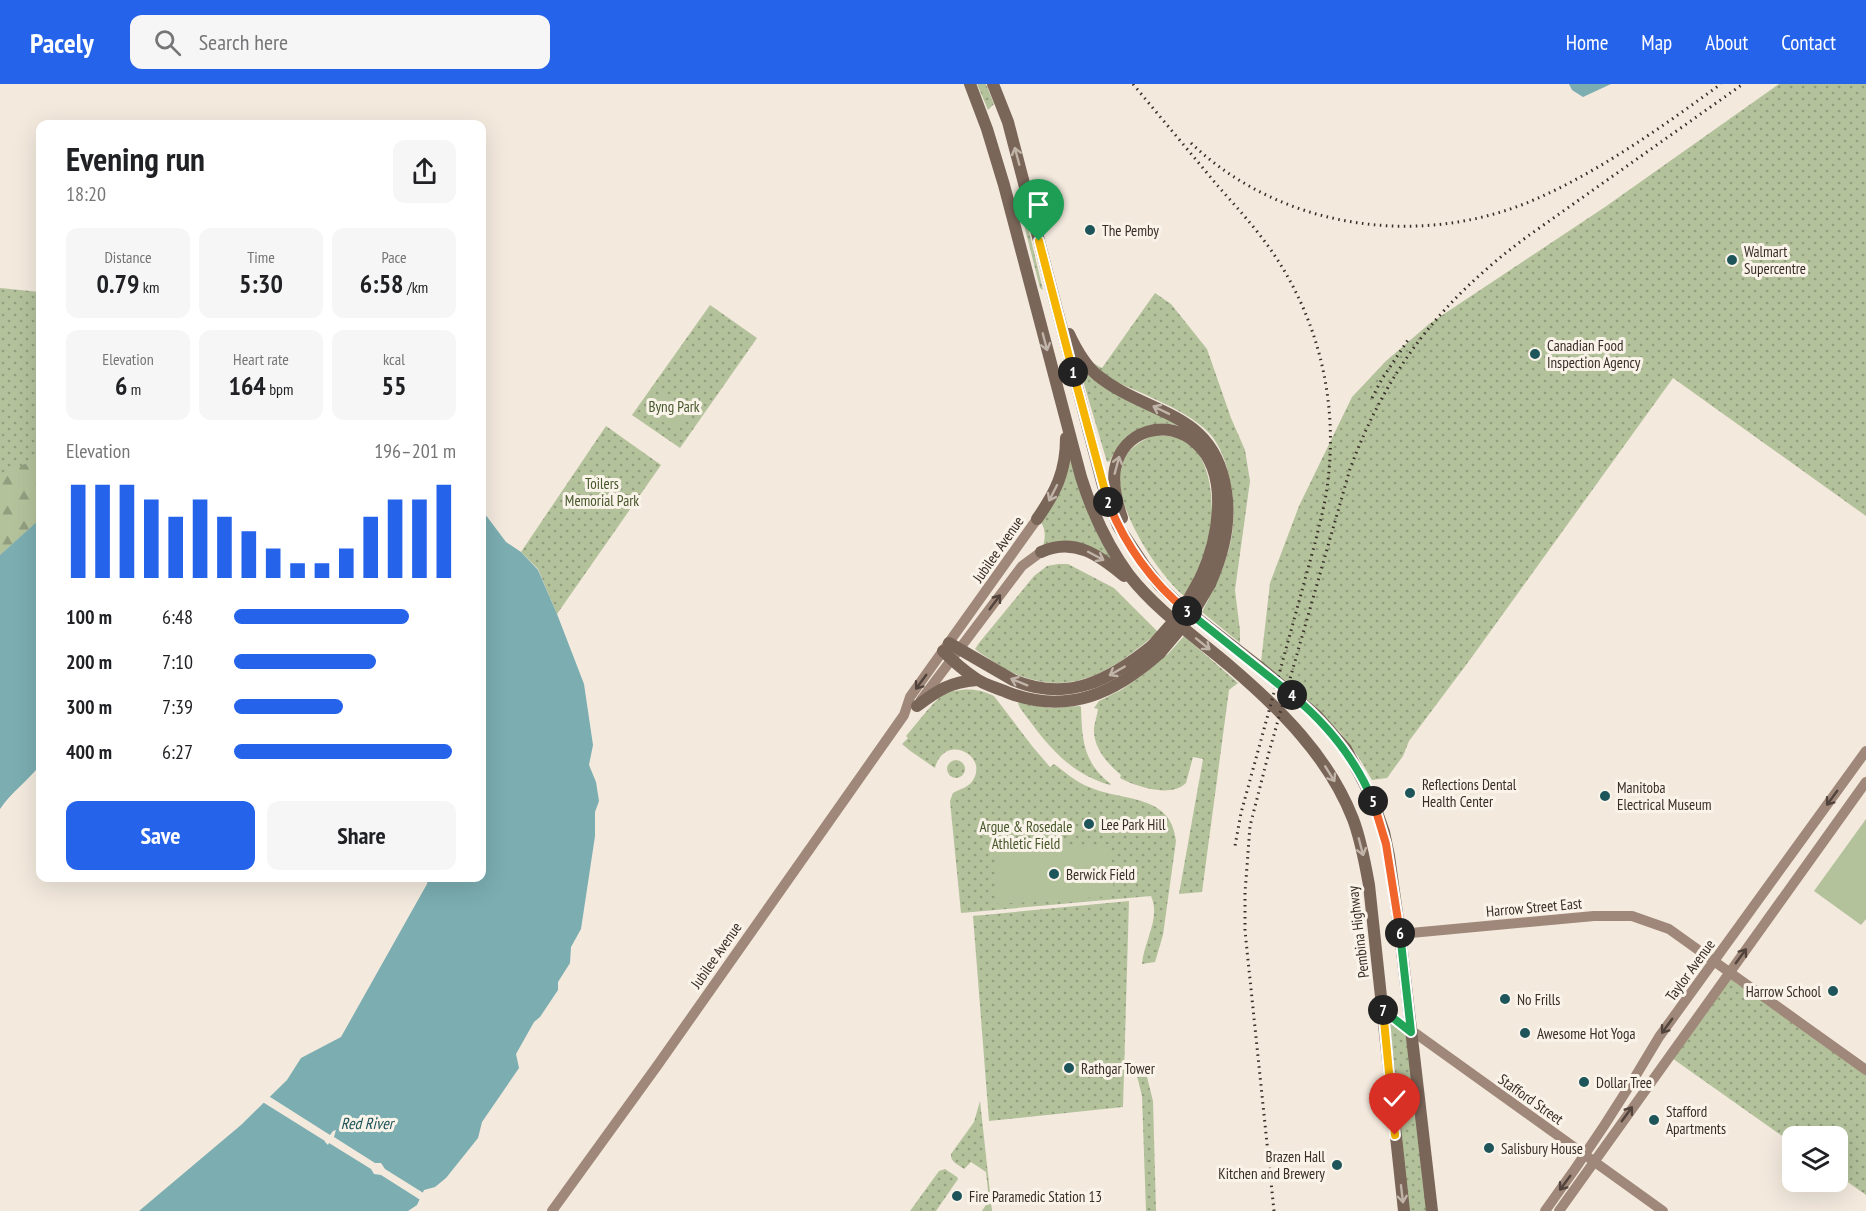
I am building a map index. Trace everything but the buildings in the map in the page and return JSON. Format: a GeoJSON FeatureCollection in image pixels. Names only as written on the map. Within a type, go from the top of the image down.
{"type":"FeatureCollection","features":[{"type":"Feature","properties":{"kind":"main road","name":"Pembina Highway"},"geometry":{"type":"LineString","coordinates":[[970,84],[1004,186],[1081,477],[1098,523],[1118,558],[1144,592],[1286,718],[1313,749],[1341,792],[1354,821],[1369,885],[1404,1211]]}},
{"type":"Feature","properties":{"kind":"main road"},"geometry":{"type":"LineString","coordinates":[[993,84],[1008,122],[1107,500],[1119,526],[1140,560],[1170,596],[1316,715],[1346,749],[1369,790],[1382,825],[1389,856],[1432,1211]]}},
{"type":"Feature","properties":{"kind":"main road"},"geometry":{"type":"LineString","coordinates":[[917,706],[945,687],[958,682],[977,680],[1026,699],[1051,702],[1094,696],[1122,683],[1156,649],[1206,580],[1221,554],[1227,516],[1225,484],[1217,457],[1206,440],[1174,416],[1123,391],[1092,370],[1075,347],[1058,314]]}},
{"type":"Feature","properties":{"kind":"main road"},"geometry":{"type":"LineString","coordinates":[[1037,519],[1055,491],[1064,468],[1066,422]]}},
{"type":"Feature","properties":{"kind":"main road"},"geometry":{"type":"LineString","coordinates":[[1140,560],[1118,506],[1114,478],[1116,464],[1126,445],[1138,435],[1152,430],[1175,430],[1191,438],[1201,447],[1209,460],[1216,481],[1218,510],[1216,531],[1206,580]]}},
{"type":"Feature","properties":{"kind":"main road","name":"Jubilee Avenue"},"geometry":{"type":"LineString","coordinates":[[552,1211],[904,716],[917,706],[1037,519]]}},
{"type":"Feature","properties":{"kind":"main road"},"geometry":{"type":"LineString","coordinates":[[1041,552],[1059,545],[1081,548],[1106,561],[1144,592]]}},
{"type":"Feature","properties":{"kind":"main road","name":"Jubilee Avenue"},"geometry":{"type":"LineString","coordinates":[[904,716],[910,697],[1022,566],[1041,552]]}},
{"type":"Feature","properties":{"kind":"main road"},"geometry":{"type":"LineString","coordinates":[[951,650],[1024,685],[1062,689],[1077,688],[1101,680],[1156,649]]}},
{"type":"Feature","properties":{"kind":"main road"},"geometry":{"type":"LineString","coordinates":[[951,650],[977,680]]}},
{"type":"Feature","properties":{"kind":"main road","name":"Taylor Avenue"},"geometry":{"type":"LineString","coordinates":[[1559,1211],[1659,1036],[1866,751]]}},
{"type":"Feature","properties":{"kind":"main road","name":"Taylor Avenue"},"geometry":{"type":"LineString","coordinates":[[1545,1211],[1590,1159],[1729,973],[1866,782]]}},
{"type":"Feature","properties":{"kind":"main road","name":"Harrow Street East"},"geometry":{"type":"LineString","coordinates":[[1400,934],[1594,916],[1632,916],[1669,929],[1866,1070]]}},
{"type":"Feature","properties":{"kind":"main road","name":"Stafford Street"},"geometry":{"type":"LineString","coordinates":[[1383,1010],[1663,1211]]}},
{"type":"Feature","properties":{"kind":"green space"},"geometry":{"type":"Polygon","coordinates":[[[977,84],[986,84],[994,104],[988,110],[977,84]]]}},
{"type":"Feature","properties":{"kind":"green space"},"geometry":{"type":"Polygon","coordinates":[[[1779,84],[1866,84],[1866,516],[1673,378],[1409,741],[1403,756],[1387,778],[1372,780],[1340,732],[1261,662],[1270,583],[1299,506],[1352,397],[1386,361],[1429,324],[1605,207],[1779,84]]]}},
{"type":"Feature","properties":{"kind":"green space"},"geometry":{"type":"Polygon","coordinates":[[[1021,213],[1027,223],[1043,290],[1040,288],[1021,213]]]}},
{"type":"Feature","properties":{"kind":"green space"},"geometry":{"type":"Polygon","coordinates":[[[0,288],[36,292],[36,523],[0,555],[0,288]]]}},
{"type":"Feature","properties":{"kind":"green space"},"geometry":{"type":"Polygon","coordinates":[[[1155,293],[1171,304],[1207,349],[1231,418],[1245,450],[1250,481],[1235,590],[1240,643],[1202,612],[1225,561],[1233,528],[1232,492],[1219,448],[1209,432],[1194,421],[1115,381],[1093,363],[1102,368],[1155,293]]]}},
{"type":"Feature","properties":{"kind":"green space","name":"Byng Park"},"geometry":{"type":"Polygon","coordinates":[[[710,305],[757,338],[680,448],[632,415],[710,305]]]}},
{"type":"Feature","properties":{"kind":"green space"},"geometry":{"type":"Polygon","coordinates":[[[1082,366],[1180,426],[1158,424],[1138,430],[1122,442],[1107,462],[1079,367],[1082,366]]]}},
{"type":"Feature","properties":{"kind":"green space"},"geometry":{"type":"Polygon","coordinates":[[[661,395],[689,415],[677,432],[649,412],[661,395]]]}},
{"type":"Feature","properties":{"kind":"green space"},"geometry":{"type":"Polygon","coordinates":[[[1066,422],[1081,477],[1130,576],[1081,548],[1041,552],[1045,537],[1041,522],[1055,491],[1066,422]]]}},
{"type":"Feature","properties":{"kind":"green space","name":"Toilers Memorial Park"},"geometry":{"type":"Polygon","coordinates":[[[606,426],[661,465],[557,614],[538,569],[521,552],[606,426]]]}},
{"type":"Feature","properties":{"kind":"green space"},"geometry":{"type":"Polygon","coordinates":[[[1154,435],[1170,436],[1189,443],[1201,458],[1207,472],[1212,506],[1209,540],[1200,568],[1184,596],[1173,586],[1150,556],[1130,520],[1120,486],[1120,471],[1124,458],[1137,444],[1154,435]]]}},
{"type":"Feature","properties":{"kind":"green space"},"geometry":{"type":"Polygon","coordinates":[[[36,459],[36,523],[0,555],[0,482],[9,471],[36,459]]]}},
{"type":"Feature","properties":{"kind":"green space"},"geometry":{"type":"Polygon","coordinates":[[[1068,564],[1114,588],[1158,632],[1111,667],[1078,681],[1060,683],[1041,682],[1015,674],[975,649],[1034,576],[1047,566],[1068,564]]]}},
{"type":"Feature","properties":{"kind":"green space"},"geometry":{"type":"Polygon","coordinates":[[[1184,636],[1238,683],[1229,690],[1202,892],[1179,894],[1203,759],[1193,757],[1186,783],[1172,790],[1154,790],[1120,778],[1121,775],[1106,761],[1096,742],[1094,728],[1098,709],[1094,708],[1099,701],[1121,690],[1144,674],[1169,653],[1184,636]]]}},
{"type":"Feature","properties":{"kind":"green space","name":"Argue & Rosedale Athletic Field"},"geometry":{"type":"Polygon","coordinates":[[[953,687],[954,691],[974,690],[994,696],[1050,767],[1054,764],[1084,785],[1143,802],[1165,814],[1172,826],[1176,841],[1163,935],[1155,962],[1142,964],[1153,921],[1154,904],[1151,896],[961,913],[950,801],[953,793],[973,780],[976,771],[975,763],[963,751],[955,749],[947,751],[940,757],[935,768],[902,744],[928,710],[953,687]]]}},
{"type":"Feature","properties":{"kind":"green space"},"geometry":{"type":"Polygon","coordinates":[[[1018,703],[1051,708],[1080,706],[1082,730],[1089,759],[1111,784],[1081,772],[1058,755],[1020,708],[1018,703]]]}},
{"type":"Feature","properties":{"kind":"green space"},"geometry":{"type":"Polygon","coordinates":[[[952,760],[960,760],[965,765],[963,776],[952,778],[947,773],[947,765],[952,760]]]}},
{"type":"Feature","properties":{"kind":"green space"},"geometry":{"type":"Polygon","coordinates":[[[1866,819],[1866,919],[1861,925],[1814,891],[1866,819]]]}},
{"type":"Feature","properties":{"kind":"green space","name":"Berwick Field"},"geometry":{"type":"Polygon","coordinates":[[[1110,844],[1114,896],[998,904],[995,852],[1110,844]]]}},
{"type":"Feature","properties":{"kind":"green space"},"geometry":{"type":"Polygon","coordinates":[[[1129,901],[1123,1107],[989,1121],[973,916],[1129,901]]]}},
{"type":"Feature","properties":{"kind":"green space"},"geometry":{"type":"Polygon","coordinates":[[[1729,973],[1866,1070],[1866,1195],[1848,1182],[1848,1126],[1782,1126],[1782,1136],[1669,1056],[1729,973]]]}},
{"type":"Feature","properties":{"kind":"green space"},"geometry":{"type":"Polygon","coordinates":[[[1383,1010],[1411,1032],[1432,1211],[1404,1211],[1383,1010]]]}},
{"type":"Feature","properties":{"kind":"green space"},"geometry":{"type":"Polygon","coordinates":[[[1137,1076],[1147,1077],[1153,1101],[1156,1211],[1146,1211],[1142,1096],[1137,1076]]]}},
{"type":"Feature","properties":{"kind":"green space"},"geometry":{"type":"Polygon","coordinates":[[[980,1101],[992,1211],[982,1211],[989,1200],[986,1172],[971,1162],[964,1169],[951,1157],[974,1122],[980,1101]]]}},
{"type":"Feature","properties":{"kind":"green space"},"geometry":{"type":"Polygon","coordinates":[[[945,1169],[958,1179],[936,1211],[910,1211],[939,1171],[945,1169]]]}},
{"type":"Feature","properties":{"kind":"water"},"geometry":{"type":"Polygon","coordinates":[[[1569,84],[1611,84],[1583,97],[1572,90],[1569,84]]]}},
{"type":"Feature","properties":{"kind":"water","name":"Red River"},"geometry":{"type":"Polygon","coordinates":[[[486,515],[506,542],[521,552],[538,570],[584,684],[593,745],[589,765],[596,782],[599,801],[595,812],[595,836],[581,929],[571,947],[570,963],[558,982],[558,990],[534,1022],[516,1054],[519,1068],[482,1122],[478,1138],[446,1178],[435,1187],[424,1190],[417,1205],[408,1211],[139,1211],[241,1125],[287,1080],[301,1058],[341,1037],[427,882],[486,882],[486,515]]]}},
{"type":"Feature","properties":{"kind":"water"},"geometry":{"type":"Polygon","coordinates":[[[36,523],[36,770],[0,809],[0,555],[36,523]]]}},
{"type":"Feature","properties":{"kind":"pier"},"geometry":{"type":"Polygon","coordinates":[[[267,1095],[330,1135],[336,1130],[334,1137],[375,1163],[381,1163],[385,1169],[425,1194],[422,1201],[381,1175],[374,1174],[371,1169],[329,1143],[328,1145],[261,1101],[267,1095]]]}},
{"type":"Feature","properties":{"kind":"railway"},"geometry":{"type":"LineString","coordinates":[[1133,84],[1251,224],[1282,267],[1307,317],[1316,343],[1328,397],[1330,452],[1324,504],[1241,813],[1235,846]]}},
{"type":"Feature","properties":{"kind":"railway"},"geometry":{"type":"LineString","coordinates":[[1191,143],[1227,172],[1267,195],[1310,212],[1355,222],[1401,226],[1447,224],[1492,215],[1536,199],[1585,175],[1677,116],[1721,84]]}},
{"type":"Feature","properties":{"kind":"railway"},"geometry":{"type":"LineString","coordinates":[[1274,1211],[1245,931],[1245,893],[1250,826],[1350,469],[1381,399],[1400,368],[1444,311],[1469,285],[1528,236],[1743,84]]}},
{"type":"Feature","properties":{"kind":"railway"},"geometry":{"type":"LineString","coordinates":[[1372,398],[1410,337]]}},
{"type":"Feature","properties":{"kind":"place","name":"The Pemby"},"geometry":{"type":"Point","coordinates":[1090,230]}},
{"type":"Feature","properties":{"kind":"place","name":"Walmart Supercentre"},"geometry":{"type":"Point","coordinates":[1732,260]}},
{"type":"Feature","properties":{"kind":"place","name":"Canadian Food Inspection Agency"},"geometry":{"type":"Point","coordinates":[1535,354]}},
{"type":"Feature","properties":{"kind":"place","name":"Reflections Dental Health Center"},"geometry":{"type":"Point","coordinates":[1410,793]}},
{"type":"Feature","properties":{"kind":"place","name":"Manitoba Electrical Museum"},"geometry":{"type":"Point","coordinates":[1605,796]}},
{"type":"Feature","properties":{"kind":"place","name":"Lee Park Hill"},"geometry":{"type":"Point","coordinates":[1089,824]}},
{"type":"Feature","properties":{"kind":"place","name":"Berwick Field"},"geometry":{"type":"Point","coordinates":[1054,874]}},
{"type":"Feature","properties":{"kind":"place","name":"Harrow School"},"geometry":{"type":"Point","coordinates":[1833,991]}},
{"type":"Feature","properties":{"kind":"place","name":"No Frills"},"geometry":{"type":"Point","coordinates":[1505,999]}},
{"type":"Feature","properties":{"kind":"place","name":"Awesome Hot Yoga"},"geometry":{"type":"Point","coordinates":[1525,1033]}},
{"type":"Feature","properties":{"kind":"place","name":"Rathgar Tower"},"geometry":{"type":"Point","coordinates":[1069,1068]}},
{"type":"Feature","properties":{"kind":"place","name":"Dollar Tree"},"geometry":{"type":"Point","coordinates":[1584,1082]}},
{"type":"Feature","properties":{"kind":"place","name":"Stafford Apartments"},"geometry":{"type":"Point","coordinates":[1654,1120]}},
{"type":"Feature","properties":{"kind":"place","name":"Salisbury House"},"geometry":{"type":"Point","coordinates":[1489,1148]}},
{"type":"Feature","properties":{"kind":"place","name":"Brazen Hall Kitchen and Brewery"},"geometry":{"type":"Point","coordinates":[1337,1165]}},
{"type":"Feature","properties":{"kind":"place","name":"Fire Paramedic Station 13"},"geometry":{"type":"Point","coordinates":[957,1196]}},
{"type":"Feature","properties":{"kind":"route"},"geometry":{"type":"LineString","coordinates":[[1039,241],[1102,486],[1111,511],[1125,536],[1146,568],[1170,596],[1263,670],[1316,715],[1332,732],[1355,764],[1377,809],[1389,856],[1411,1032],[1383,1010],[1395,1135]]}}]}
